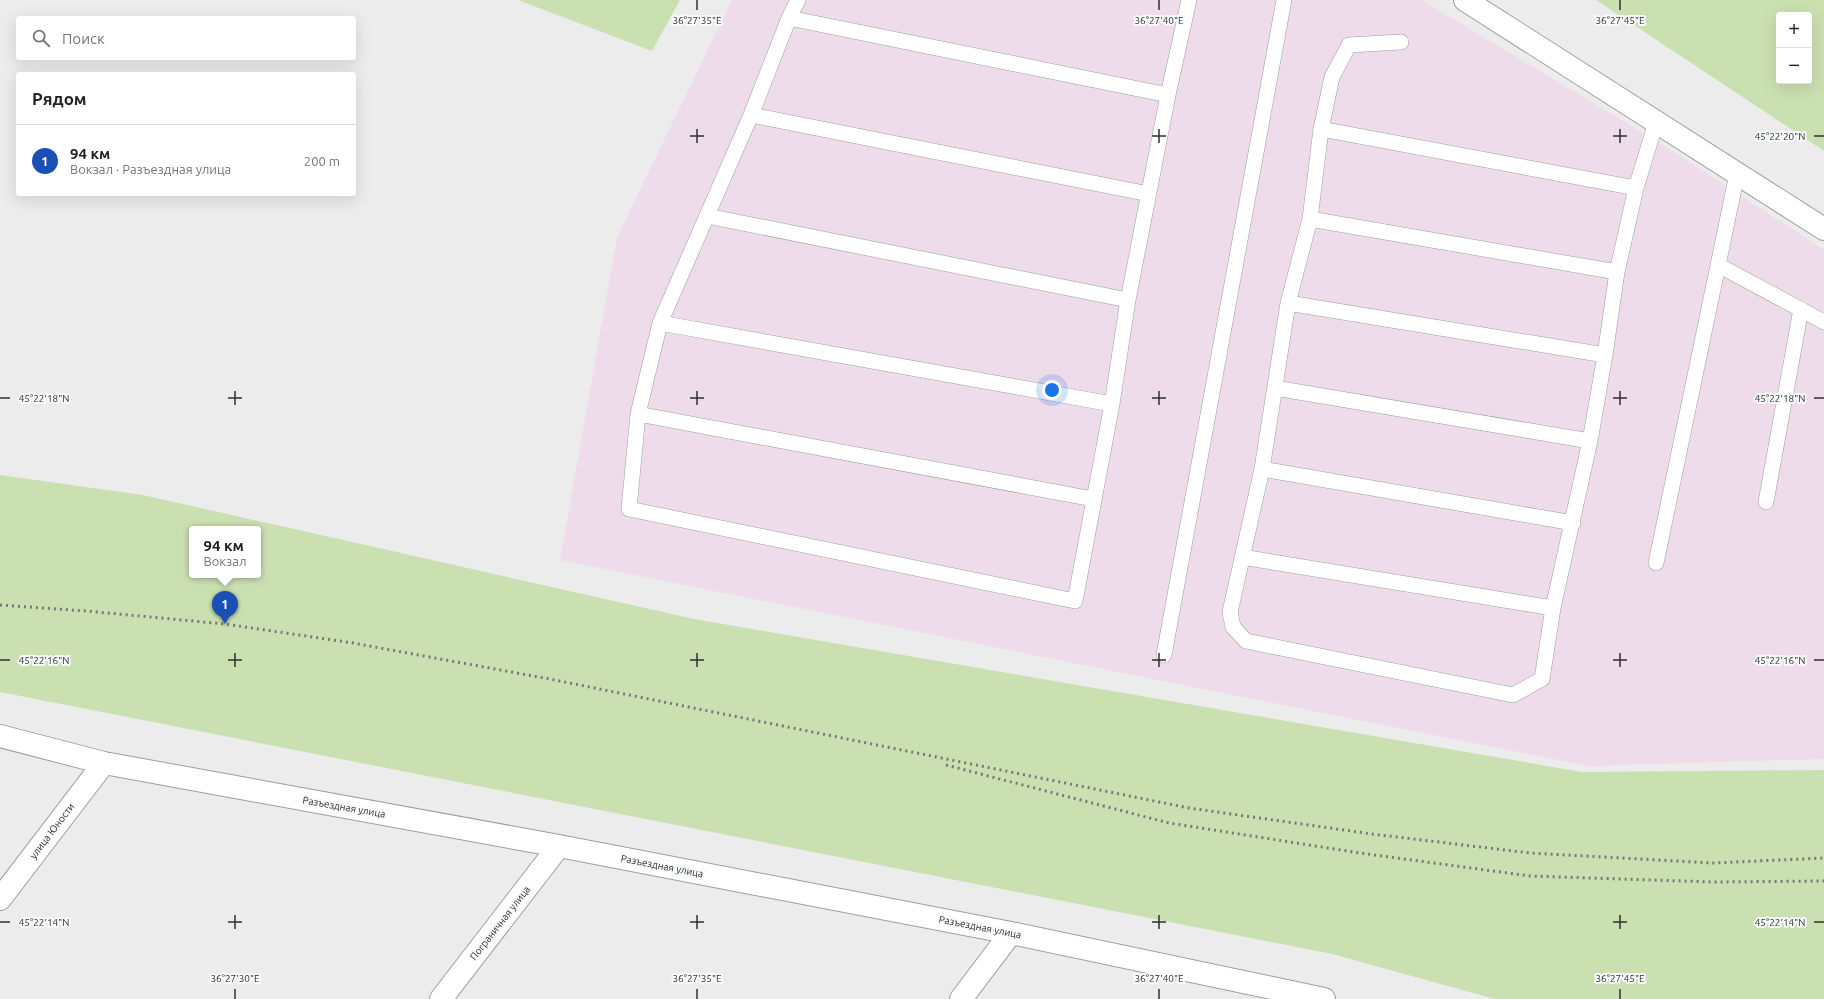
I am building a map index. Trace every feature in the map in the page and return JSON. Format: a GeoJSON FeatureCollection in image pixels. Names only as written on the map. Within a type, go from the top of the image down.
{"type":"FeatureCollection","features":[{"type":"Feature","properties":{"kind":"street"},"geometry":{"type":"LineString","coordinates":[[1465,0],[1824,229]]}},
{"type":"Feature","properties":{"kind":"street","name":"Разъездная улица"},"geometry":{"type":"LineString","coordinates":[[0,736],[104,763],[558,846],[1011,933],[1324,999]]}},
{"type":"Feature","properties":{"kind":"street","name":"улица Юности"},"geometry":{"type":"LineString","coordinates":[[0,899],[104,763]]}},
{"type":"Feature","properties":{"kind":"street","name":"Пограничная улица"},"geometry":{"type":"LineString","coordinates":[[441,999],[558,846]]}},
{"type":"Feature","properties":{"kind":"street"},"geometry":{"type":"LineString","coordinates":[[961,999],[1011,933]]}},
{"type":"Feature","properties":{"kind":"lane"},"geometry":{"type":"LineString","coordinates":[[798,0],[789,18],[751,115],[708,216],[660,323],[638,414],[629,509],[1075,601],[1112,404],[1128,300],[1168,95],[1189,0]]}},
{"type":"Feature","properties":{"kind":"lane"},"geometry":{"type":"LineString","coordinates":[[1164,655],[1284,0]]}},
{"type":"Feature","properties":{"kind":"lane"},"geometry":{"type":"LineString","coordinates":[[789,18],[1168,95]]}},
{"type":"Feature","properties":{"kind":"lane"},"geometry":{"type":"LineString","coordinates":[[1401,42],[1349,45],[1332,77],[1321,129],[1310,219],[1288,303],[1262,469],[1230,612],[1233,627],[1246,641],[1513,695],[1542,679],[1553,608],[1590,441],[1605,356],[1617,272],[1636,188],[1656,122]]}},
{"type":"Feature","properties":{"kind":"lane"},"geometry":{"type":"LineString","coordinates":[[751,115],[1149,194]]}},
{"type":"Feature","properties":{"kind":"lane"},"geometry":{"type":"LineString","coordinates":[[1321,129],[1636,188]]}},
{"type":"Feature","properties":{"kind":"lane"},"geometry":{"type":"LineString","coordinates":[[1656,564],[1737,174]]}},
{"type":"Feature","properties":{"kind":"lane"},"geometry":{"type":"LineString","coordinates":[[708,216],[1128,300]]}},
{"type":"Feature","properties":{"kind":"lane"},"geometry":{"type":"LineString","coordinates":[[1310,219],[1617,272]]}},
{"type":"Feature","properties":{"kind":"lane"},"geometry":{"type":"LineString","coordinates":[[1718,265],[1824,322]]}},
{"type":"Feature","properties":{"kind":"lane"},"geometry":{"type":"LineString","coordinates":[[1288,303],[1605,356]]}},
{"type":"Feature","properties":{"kind":"lane"},"geometry":{"type":"LineString","coordinates":[[1766,502],[1801,309]]}},
{"type":"Feature","properties":{"kind":"lane"},"geometry":{"type":"LineString","coordinates":[[660,323],[1112,404]]}},
{"type":"Feature","properties":{"kind":"lane"},"geometry":{"type":"LineString","coordinates":[[1275,388],[1590,441]]}},
{"type":"Feature","properties":{"kind":"lane"},"geometry":{"type":"LineString","coordinates":[[638,414],[1093,499]]}},
{"type":"Feature","properties":{"kind":"lane"},"geometry":{"type":"LineString","coordinates":[[1262,469],[1573,523]]}},
{"type":"Feature","properties":{"kind":"lane"},"geometry":{"type":"LineString","coordinates":[[1242,557],[1553,608]]}},
{"type":"Feature","properties":{"kind":"shaded area"},"geometry":{"type":"Polygon","coordinates":[[[732,0],[1422,0],[1673,151],[1824,250],[1824,759],[1587,766],[560,560],[617,237],[732,0]]]}},
{"type":"Feature","properties":{"kind":"green space"},"geometry":{"type":"Polygon","coordinates":[[[518,0],[680,0],[652,51],[518,0]]]}},
{"type":"Feature","properties":{"kind":"green space"},"geometry":{"type":"Polygon","coordinates":[[[1596,0],[1824,0],[1824,151],[1596,0]]]}},
{"type":"Feature","properties":{"kind":"green space"},"geometry":{"type":"Polygon","coordinates":[[[0,475],[143,495],[694,619],[1582,772],[1824,770],[1824,999],[1495,999],[1332,954],[0,692],[0,475]]]}},
{"type":"Feature","properties":{"kind":"railway"},"geometry":{"type":"LineString","coordinates":[[0,605],[86,611],[225,624],[353,643],[555,680],[1189,808],[1372,834],[1530,853],[1713,863],[1824,858]]}},
{"type":"Feature","properties":{"kind":"railway"},"geometry":{"type":"LineString","coordinates":[[946,765],[1169,823],[1360,853],[1530,876],[1713,882],[1824,881]]}},
{"type":"Feature","properties":{"kind":"place","name":"94 км"},"geometry":{"type":"Point","coordinates":[225,624]}}]}
